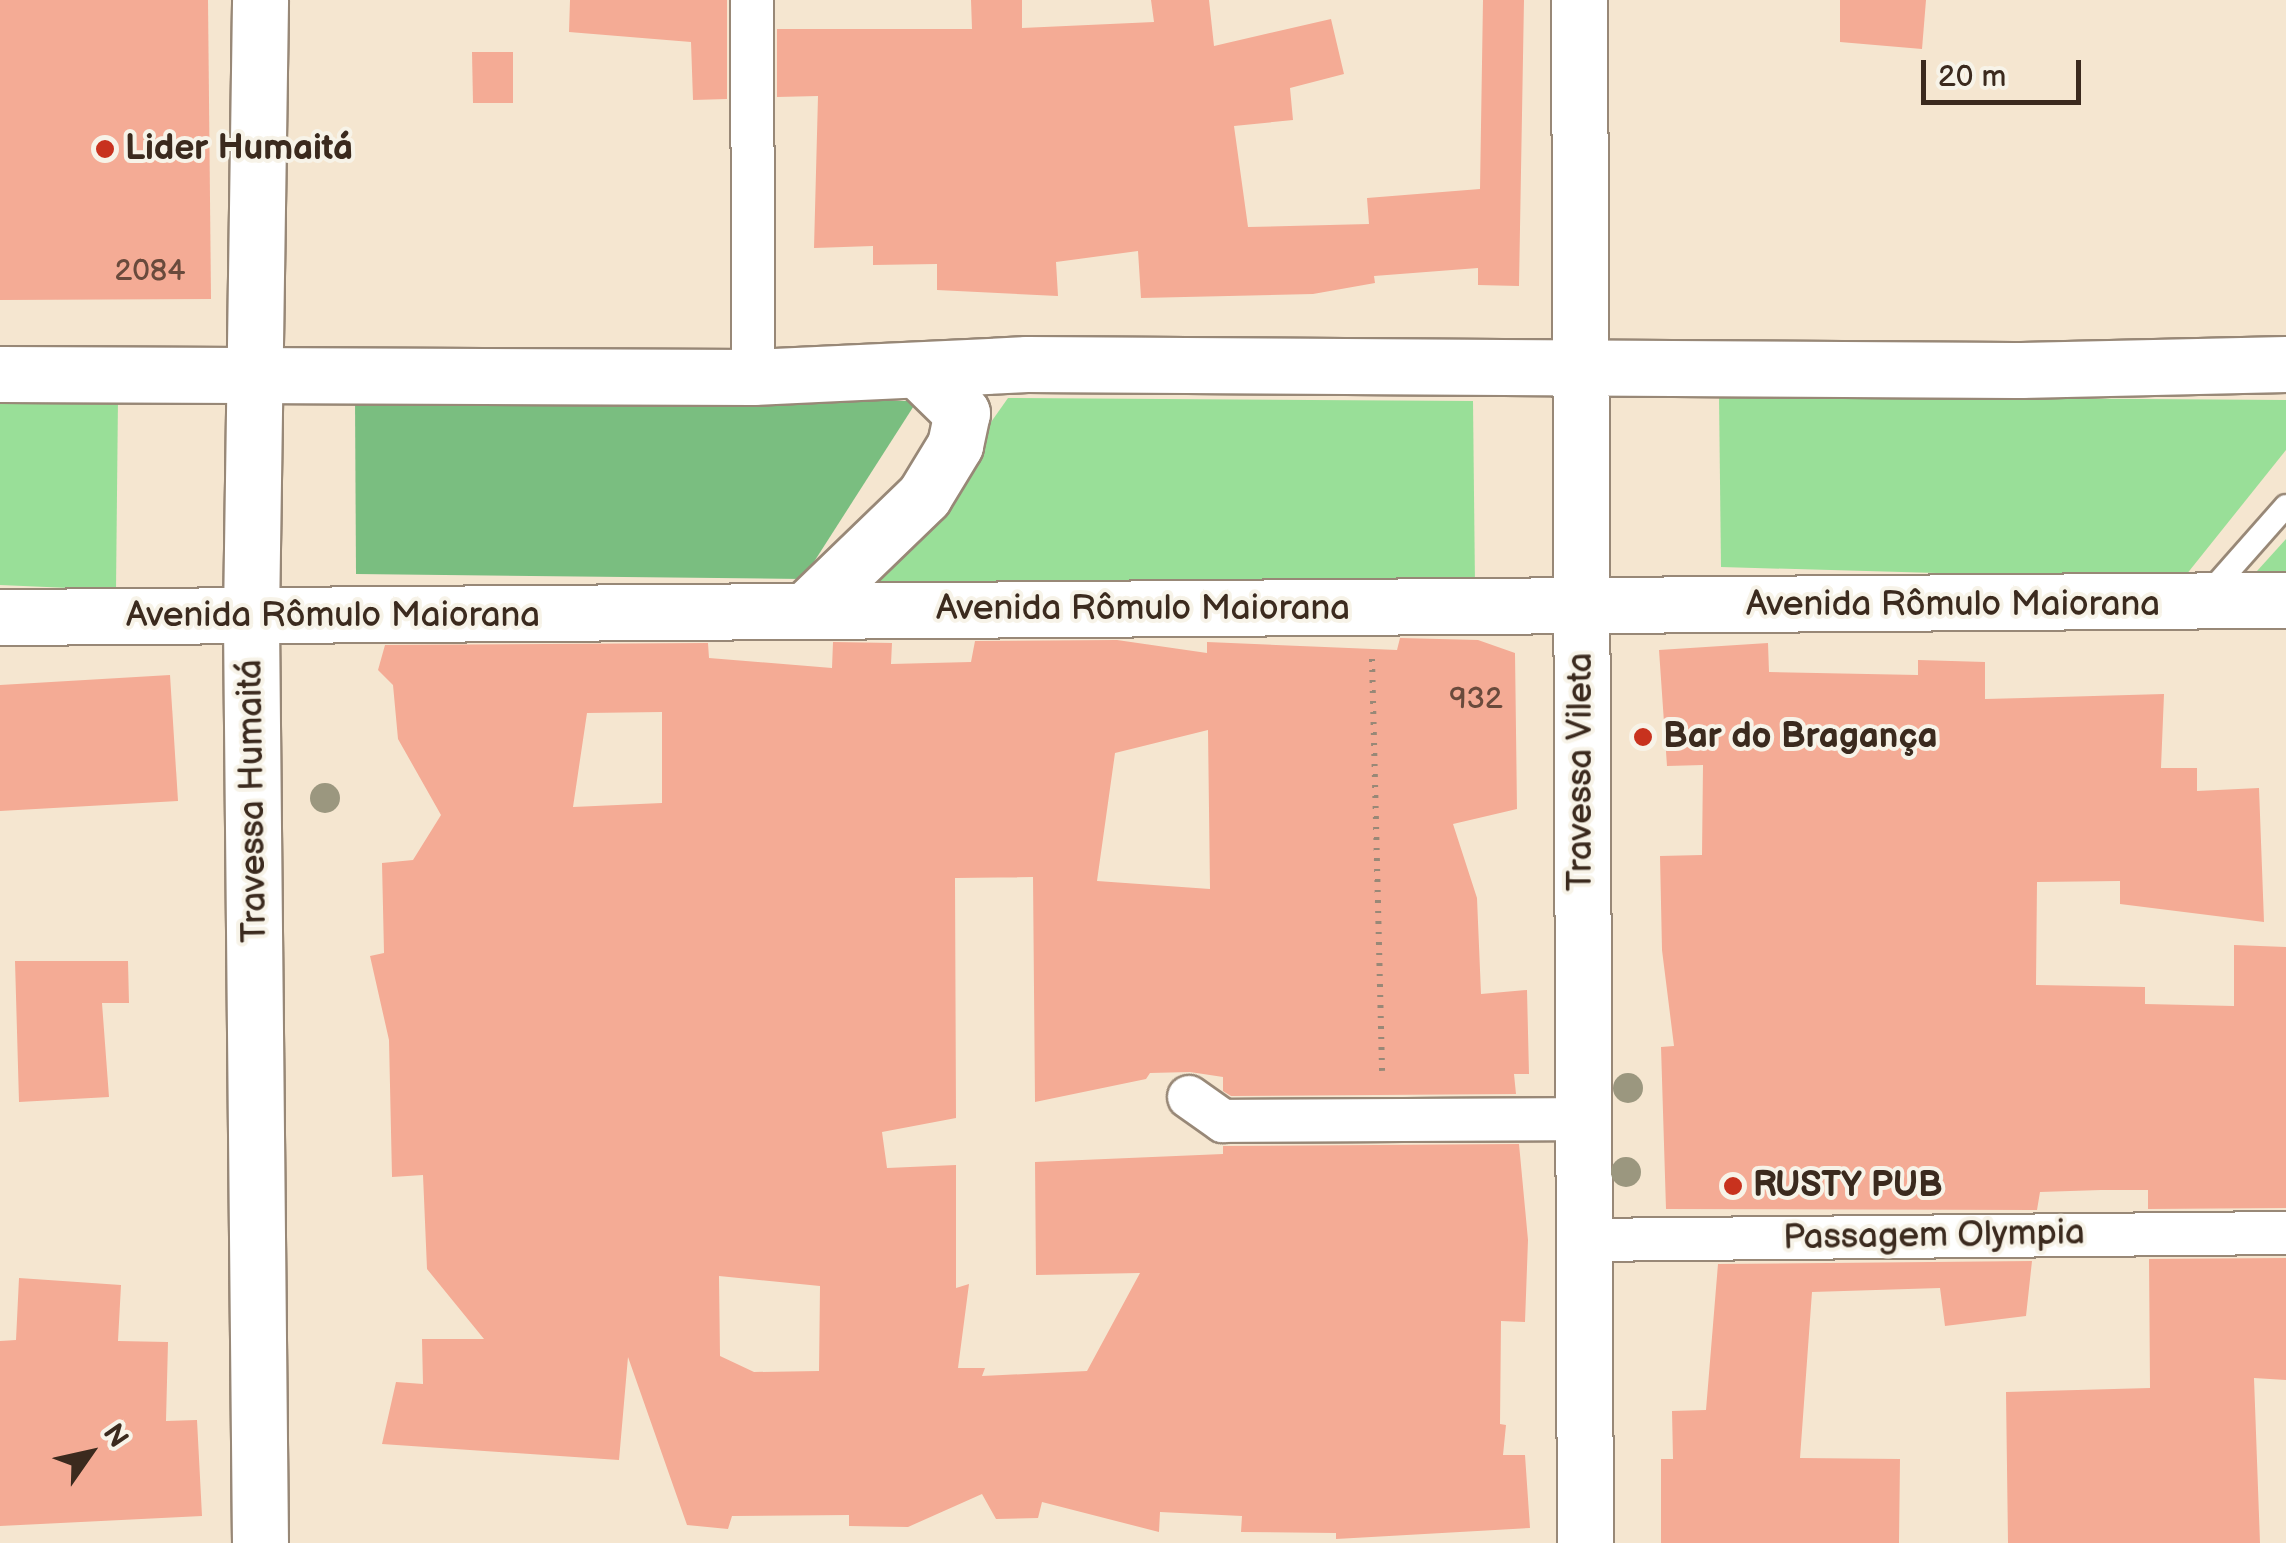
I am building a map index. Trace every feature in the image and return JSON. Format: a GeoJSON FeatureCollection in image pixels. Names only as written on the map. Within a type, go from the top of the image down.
{"type":"FeatureCollection","features":[{"type":"Feature","properties":{"kind":"street","name":"Travessa Humaitá"},"geometry":{"type":"LineString","coordinates":[[260,0],[258,377],[251,617],[260,1543]]}},
{"type":"Feature","properties":{"kind":"street"},"geometry":{"type":"LineString","coordinates":[[752,0],[753,376]]}},
{"type":"Feature","properties":{"kind":"street","name":"Travessa Vileta"},"geometry":{"type":"LineString","coordinates":[[1579,0],[1585,1543]]}},
{"type":"Feature","properties":{"kind":"street"},"geometry":{"type":"LineString","coordinates":[[0,374],[753,376],[920,372],[1027,364],[1581,362],[2021,370],[2286,364]]}},
{"type":"Feature","properties":{"kind":"street"},"geometry":{"type":"LineString","coordinates":[[807,610],[924,496],[956,445],[962,413],[920,372]]}},
{"type":"Feature","properties":{"kind":"street","name":"Avenida Rômulo Maiorana"},"geometry":{"type":"LineString","coordinates":[[0,617],[754,616],[807,610],[1580,608],[2286,600]]}},
{"type":"Feature","properties":{"kind":"street"},"geometry":{"type":"LineString","coordinates":[[1189,1097],[1223,1120],[1584,1119]]}},
{"type":"Feature","properties":{"kind":"street","name":"Passagem Olympia"},"geometry":{"type":"LineString","coordinates":[[1583,1240],[2286,1232]]}},
{"type":"Feature","properties":{"kind":"lane"},"geometry":{"type":"LineString","coordinates":[[2202,601],[2286,506]]}},
{"type":"Feature","properties":{"kind":"path"},"geometry":{"type":"LineString","coordinates":[[1371,608],[1383,1120]]}},
{"type":"Feature","properties":{"kind":"green space"},"geometry":{"type":"Polygon","coordinates":[[[0,393],[118,398],[116,590],[0,585],[0,393]]]}},
{"type":"Feature","properties":{"kind":"green space"},"geometry":{"type":"Polygon","coordinates":[[[1719,396],[2286,400],[2286,450],[2182,580],[1721,567],[1719,396]]]}},
{"type":"Feature","properties":{"kind":"green space"},"geometry":{"type":"Polygon","coordinates":[[[355,398],[917,401],[803,579],[356,574],[355,398]]]}},
{"type":"Feature","properties":{"kind":"green space"},"geometry":{"type":"Polygon","coordinates":[[[1008,398],[1473,401],[1475,586],[872,591],[1008,398]]]}},
{"type":"Feature","properties":{"kind":"green space"},"geometry":{"type":"Polygon","coordinates":[[[2286,539],[2286,571],[2257,571],[2286,539]]]}},
{"type":"Feature","properties":{"kind":"building","name":"Lider Humaitá"},"geometry":{"type":"Polygon","coordinates":[[[0,0],[208,0],[211,299],[0,300],[0,0]]]}},
{"type":"Feature","properties":{"kind":"building"},"geometry":{"type":"Polygon","coordinates":[[[570,0],[727,0],[727,99],[693,100],[691,42],[569,32],[570,0]]]}},
{"type":"Feature","properties":{"kind":"building"},"geometry":{"type":"Polygon","coordinates":[[[971,0],[1022,0],[1022,28],[1154,22],[1151,0],[1209,0],[1214,46],[1331,19],[1344,74],[1290,88],[1293,120],[1234,126],[1248,227],[1369,224],[1367,198],[1480,189],[1483,0],[1524,0],[1519,286],[1478,285],[1478,268],[1374,276],[1375,283],[1313,294],[1141,298],[1138,251],[1056,262],[1058,296],[937,290],[937,264],[873,265],[873,246],[814,248],[818,96],[777,97],[777,29],[972,29],[971,0]]]}},
{"type":"Feature","properties":{"kind":"building"},"geometry":{"type":"Polygon","coordinates":[[[1840,0],[1926,0],[1922,49],[1840,42],[1840,0]]]}},
{"type":"Feature","properties":{"kind":"building"},"geometry":{"type":"Polygon","coordinates":[[[472,52],[513,52],[513,103],[473,103],[472,52]]]}},
{"type":"Feature","properties":{"kind":"building"},"geometry":{"type":"Polygon","coordinates":[[[1400,638],[1478,640],[1515,653],[1517,809],[1453,824],[1477,898],[1481,994],[1527,990],[1529,1074],[1514,1074],[1516,1094],[1231,1096],[1223,1091],[1223,1077],[1190,1072],[1150,1073],[1146,1079],[1035,1102],[1033,877],[955,878],[956,1118],[882,1132],[887,1168],[956,1165],[956,1288],[969,1284],[958,1368],[985,1368],[982,1376],[1087,1371],[1140,1273],[1036,1275],[1035,1162],[1223,1154],[1223,1146],[1519,1144],[1528,1240],[1525,1322],[1501,1321],[1500,1424],[1506,1425],[1503,1455],[1525,1455],[1530,1528],[1336,1539],[1336,1533],[1241,1532],[1242,1516],[1160,1512],[1159,1532],[1042,1502],[1038,1518],[996,1519],[982,1494],[908,1527],[849,1526],[849,1515],[732,1516],[728,1529],[687,1525],[628,1357],[619,1460],[382,1444],[396,1382],[423,1384],[422,1339],[484,1339],[427,1269],[423,1175],[392,1177],[389,1040],[370,956],[384,953],[382,863],[413,860],[441,815],[398,739],[393,685],[378,670],[385,645],[708,643],[709,658],[832,668],[833,642],[892,643],[891,664],[971,662],[975,641],[1117,640],[1207,653],[1207,642],[1397,650],[1400,638]],[[662,712],[587,713],[573,807],[662,803],[662,712]],[[1208,730],[1115,753],[1097,881],[1210,889],[1208,730]],[[719,1276],[720,1356],[754,1372],[819,1371],[820,1286],[719,1276]]]}},
{"type":"Feature","properties":{"kind":"building"},"geometry":{"type":"Polygon","coordinates":[[[1768,643],[1769,672],[1918,675],[1918,660],[1985,662],[1985,699],[2164,694],[2161,768],[2197,768],[2197,791],[2259,788],[2264,922],[2120,904],[2120,881],[2037,882],[2036,985],[2145,987],[2145,1004],[2234,1006],[2234,945],[2286,947],[2286,1208],[2148,1209],[2148,1190],[2101,1190],[2040,1192],[2037,1210],[1666,1209],[1661,1047],[1674,1046],[1662,950],[1660,856],[1702,855],[1703,765],[1667,766],[1659,650],[1768,643]]]}},
{"type":"Feature","properties":{"kind":"building"},"geometry":{"type":"Polygon","coordinates":[[[170,675],[178,801],[0,811],[0,685],[170,675]]]}},
{"type":"Feature","properties":{"kind":"building"},"geometry":{"type":"Polygon","coordinates":[[[15,961],[128,961],[129,1003],[102,1003],[109,1097],[19,1102],[15,961]]]}},
{"type":"Feature","properties":{"kind":"building"},"geometry":{"type":"Polygon","coordinates":[[[2286,1258],[2286,1380],[2254,1378],[2260,1543],[2008,1543],[2006,1392],[2150,1388],[2149,1259],[2286,1258]]]}},
{"type":"Feature","properties":{"kind":"building"},"geometry":{"type":"Polygon","coordinates":[[[2032,1261],[2026,1316],[1945,1326],[1940,1288],[1812,1292],[1800,1458],[1900,1459],[1899,1543],[1661,1543],[1661,1459],[1673,1459],[1672,1411],[1706,1410],[1718,1264],[2032,1261]]]}},
{"type":"Feature","properties":{"kind":"building"},"geometry":{"type":"Polygon","coordinates":[[[19,1278],[121,1285],[118,1341],[168,1342],[166,1421],[197,1420],[202,1516],[0,1526],[0,1341],[16,1340],[19,1278]]]}},
{"type":"Feature","properties":{"kind":"place","name":"Lider Humaitá"},"geometry":{"type":"Point","coordinates":[105,149]}},
{"type":"Feature","properties":{"kind":"place","name":"Bar do Bragança"},"geometry":{"type":"Point","coordinates":[1643,737]}},
{"type":"Feature","properties":{"kind":"place","name":"RUSTY PUB"},"geometry":{"type":"Point","coordinates":[1733,1186]}}]}
